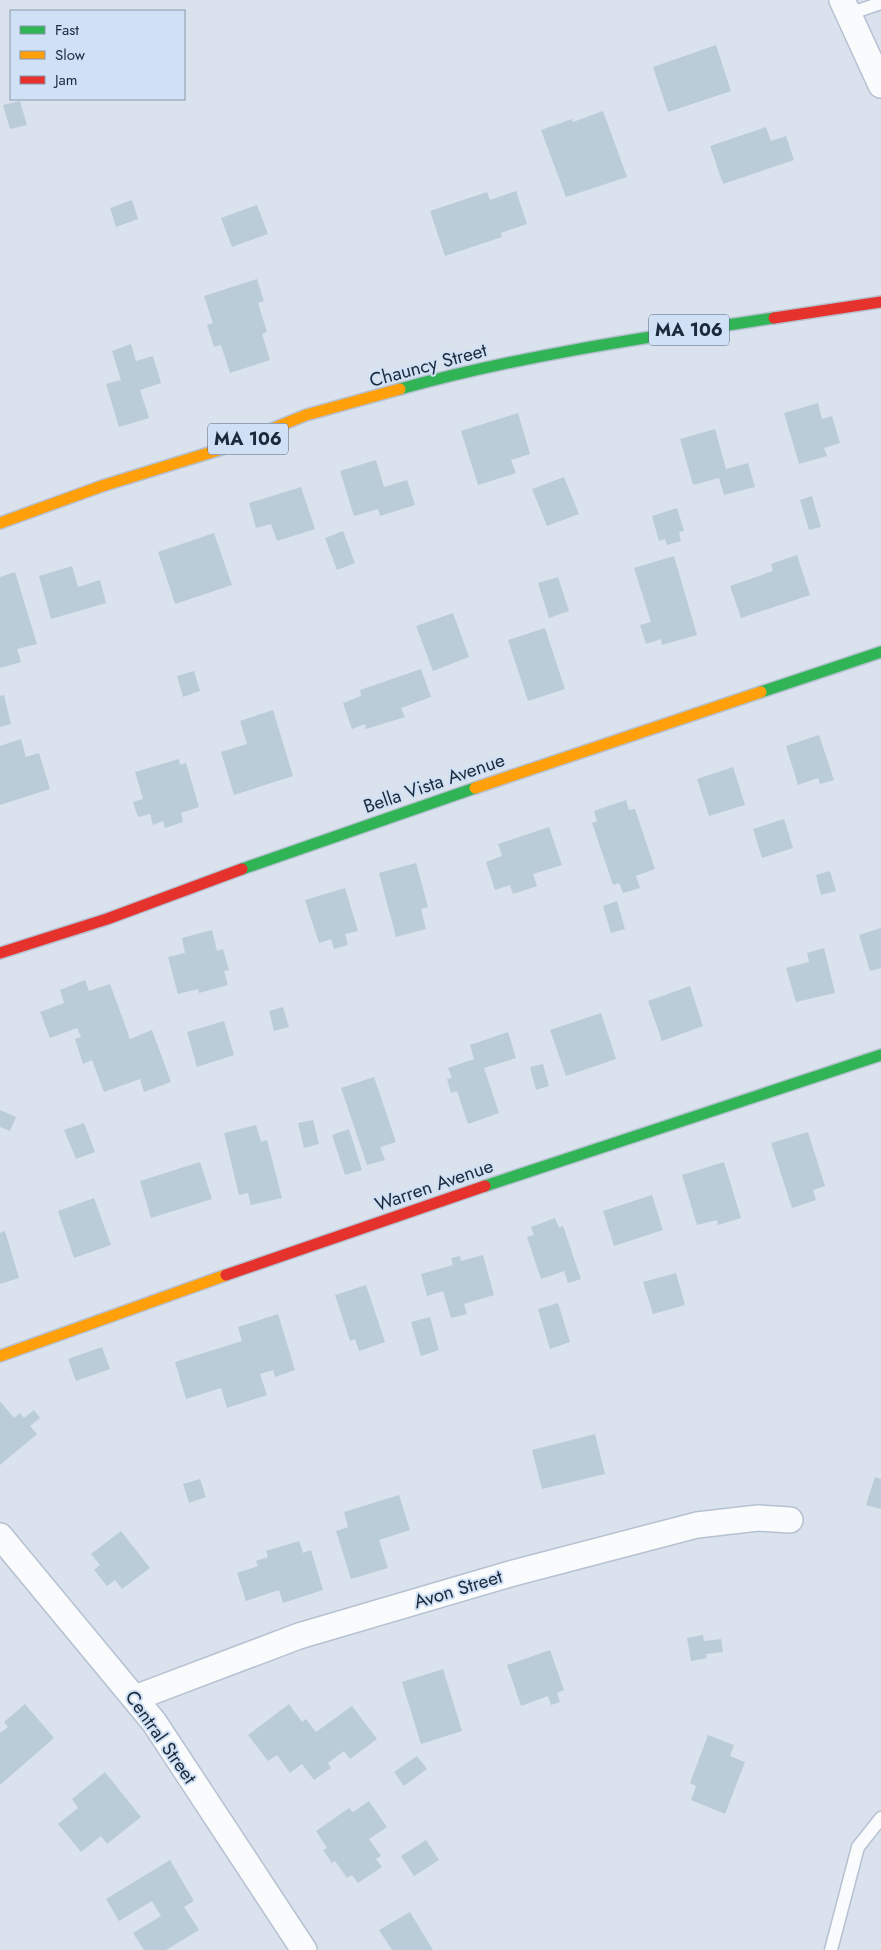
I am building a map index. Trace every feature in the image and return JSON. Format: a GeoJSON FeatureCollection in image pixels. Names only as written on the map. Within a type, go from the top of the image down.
{"type":"FeatureCollection","features":[{"type":"Feature","properties":{"kind":"street"},"geometry":{"type":"LineString","coordinates":[[846,7],[881,85]]}},
{"type":"Feature","properties":{"kind":"street","name":"Chauncy Street"},"geometry":{"type":"LineString","coordinates":[[0,522],[102,486],[225,448],[306,415],[469,370],[653,336],[881,302]]}},
{"type":"Feature","properties":{"kind":"street","name":"Bella Vista Avenue"},"geometry":{"type":"LineString","coordinates":[[0,953],[107,919],[341,833],[881,652]]}},
{"type":"Feature","properties":{"kind":"street","name":"Warren Avenue"},"geometry":{"type":"LineString","coordinates":[[0,1356],[186,1288],[459,1194],[881,1054]]}},
{"type":"Feature","properties":{"kind":"street","name":"Avon Street"},"geometry":{"type":"LineString","coordinates":[[135,1698],[300,1636],[510,1574],[697,1525],[758,1518],[790,1520]]}},
{"type":"Feature","properties":{"kind":"street","name":"Central Street"},"geometry":{"type":"LineString","coordinates":[[0,1536],[154,1722],[304,1950]]}},
{"type":"Feature","properties":{"kind":"lane"},"geometry":{"type":"LineString","coordinates":[[846,7],[881,3]]}},
{"type":"Feature","properties":{"kind":"lane"},"geometry":{"type":"LineString","coordinates":[[830,1950],[858,1847],[881,1818]]}},
{"type":"Feature","properties":{"kind":"building"},"geometry":{"type":"Polygon","coordinates":[[[716,45],[731,91],[668,112],[653,67],[716,45]]]}},
{"type":"Feature","properties":{"kind":"building"},"geometry":{"type":"Polygon","coordinates":[[[20,101],[27,125],[10,129],[3,105],[20,101]]]}},
{"type":"Feature","properties":{"kind":"building"},"geometry":{"type":"Polygon","coordinates":[[[603,111],[627,177],[566,197],[541,130],[572,119],[573,122],[603,111]]]}},
{"type":"Feature","properties":{"kind":"building"},"geometry":{"type":"Polygon","coordinates":[[[766,127],[771,141],[786,136],[794,160],[723,184],[710,146],[766,127]]]}},
{"type":"Feature","properties":{"kind":"building"},"geometry":{"type":"Polygon","coordinates":[[[516,191],[527,224],[501,233],[502,237],[445,256],[430,211],[487,192],[490,200],[516,191]]]}},
{"type":"Feature","properties":{"kind":"building"},"geometry":{"type":"Polygon","coordinates":[[[132,200],[138,219],[116,227],[110,208],[132,200]]]}},
{"type":"Feature","properties":{"kind":"building"},"geometry":{"type":"Polygon","coordinates":[[[257,205],[268,234],[232,247],[221,218],[257,205]]]}},
{"type":"Feature","properties":{"kind":"building"},"geometry":{"type":"Polygon","coordinates":[[[257,279],[264,301],[258,303],[267,332],[262,334],[270,360],[230,373],[221,345],[214,347],[207,325],[213,323],[204,296],[257,279]]]}},
{"type":"Feature","properties":{"kind":"building"},"geometry":{"type":"Polygon","coordinates":[[[131,344],[136,361],[153,356],[161,383],[140,390],[149,418],[119,427],[106,384],[121,380],[112,351],[131,344]]]}},
{"type":"Feature","properties":{"kind":"building"},"geometry":{"type":"Polygon","coordinates":[[[818,403],[822,419],[832,416],[840,443],[824,448],[827,456],[799,464],[784,413],[818,403]]]}},
{"type":"Feature","properties":{"kind":"building"},"geometry":{"type":"Polygon","coordinates":[[[518,413],[530,454],[511,460],[516,473],[478,485],[461,431],[518,413]]]}},
{"type":"Feature","properties":{"kind":"building"},"geometry":{"type":"Polygon","coordinates":[[[715,429],[726,469],[748,463],[755,487],[724,495],[719,478],[693,485],[680,439],[715,429]]]}},
{"type":"Feature","properties":{"kind":"building"},"geometry":{"type":"Polygon","coordinates":[[[376,460],[384,487],[407,480],[415,505],[380,516],[378,509],[354,516],[340,471],[376,460]]]}},
{"type":"Feature","properties":{"kind":"building"},"geometry":{"type":"Polygon","coordinates":[[[564,477],[579,514],[547,526],[532,489],[564,477]]]}},
{"type":"Feature","properties":{"kind":"building"},"geometry":{"type":"Polygon","coordinates":[[[301,487],[315,529],[277,541],[271,524],[256,528],[249,503],[301,487]]]}},
{"type":"Feature","properties":{"kind":"building"},"geometry":{"type":"Polygon","coordinates":[[[812,496],[821,527],[809,530],[800,500],[812,496]]]}},
{"type":"Feature","properties":{"kind":"building"},"geometry":{"type":"Polygon","coordinates":[[[677,508],[684,531],[679,532],[681,541],[667,545],[665,539],[659,541],[652,516],[677,508]]]}},
{"type":"Feature","properties":{"kind":"building"},"geometry":{"type":"Polygon","coordinates":[[[343,531],[355,563],[337,570],[325,538],[343,531]]]}},
{"type":"Feature","properties":{"kind":"building"},"geometry":{"type":"Polygon","coordinates":[[[214,533],[232,585],[175,604],[158,552],[214,533]]]}},
{"type":"Feature","properties":{"kind":"building"},"geometry":{"type":"Polygon","coordinates":[[[797,555],[810,595],[741,618],[730,586],[773,571],[771,564],[797,555]]]}},
{"type":"Feature","properties":{"kind":"building"},"geometry":{"type":"Polygon","coordinates":[[[674,556],[697,635],[662,645],[661,639],[646,644],[640,625],[651,622],[634,568],[674,556]]]}},
{"type":"Feature","properties":{"kind":"building"},"geometry":{"type":"Polygon","coordinates":[[[72,566],[78,587],[100,580],[106,603],[51,619],[39,576],[72,566]]]}},
{"type":"Feature","properties":{"kind":"building"},"geometry":{"type":"Polygon","coordinates":[[[15,572],[37,644],[17,649],[21,662],[0,668],[0,577],[15,572]]]}},
{"type":"Feature","properties":{"kind":"building"},"geometry":{"type":"Polygon","coordinates":[[[558,577],[569,611],[549,618],[538,583],[558,577]]]}},
{"type":"Feature","properties":{"kind":"building"},"geometry":{"type":"Polygon","coordinates":[[[453,613],[469,657],[433,671],[416,626],[453,613]]]}},
{"type":"Feature","properties":{"kind":"building"},"geometry":{"type":"Polygon","coordinates":[[[545,628],[565,689],[528,701],[508,640],[545,628]]]}},
{"type":"Feature","properties":{"kind":"building"},"geometry":{"type":"Polygon","coordinates":[[[421,669],[431,697],[401,708],[405,717],[366,729],[365,724],[352,729],[343,703],[361,696],[360,690],[421,669]]]}},
{"type":"Feature","properties":{"kind":"building"},"geometry":{"type":"Polygon","coordinates":[[[194,671],[200,691],[183,697],[177,676],[194,671]]]}},
{"type":"Feature","properties":{"kind":"building"},"geometry":{"type":"Polygon","coordinates":[[[4,695],[11,724],[0,727],[0,696],[4,695]]]}},
{"type":"Feature","properties":{"kind":"building"},"geometry":{"type":"Polygon","coordinates":[[[273,710],[293,776],[234,795],[221,752],[247,744],[240,721],[273,710]]]}},
{"type":"Feature","properties":{"kind":"building"},"geometry":{"type":"Polygon","coordinates":[[[819,735],[834,780],[820,784],[818,778],[798,785],[786,746],[819,735]]]}},
{"type":"Feature","properties":{"kind":"building"},"geometry":{"type":"Polygon","coordinates":[[[21,739],[26,757],[39,753],[50,789],[0,805],[0,746],[21,739]]]}},
{"type":"Feature","properties":{"kind":"building"},"geometry":{"type":"Polygon","coordinates":[[[179,759],[180,765],[186,763],[199,807],[181,813],[183,822],[165,828],[163,821],[153,825],[150,814],[138,817],[133,802],[143,799],[135,772],[179,759]]]}},
{"type":"Feature","properties":{"kind":"building"},"geometry":{"type":"Polygon","coordinates":[[[733,767],[745,805],[709,816],[697,779],[733,767]]]}},
{"type":"Feature","properties":{"kind":"building"},"geometry":{"type":"Polygon","coordinates":[[[626,800],[629,810],[635,809],[655,869],[636,876],[640,888],[623,893],[619,883],[613,885],[592,823],[597,821],[594,811],[626,800]]]}},
{"type":"Feature","properties":{"kind":"building"},"geometry":{"type":"Polygon","coordinates":[[[784,819],[793,848],[762,858],[753,829],[784,819]]]}},
{"type":"Feature","properties":{"kind":"building"},"geometry":{"type":"Polygon","coordinates":[[[549,827],[562,865],[533,874],[537,886],[513,894],[510,885],[495,890],[486,862],[502,856],[498,844],[549,827]]]}},
{"type":"Feature","properties":{"kind":"building"},"geometry":{"type":"Polygon","coordinates":[[[416,863],[428,907],[421,909],[426,929],[396,937],[379,873],[416,863]]]}},
{"type":"Feature","properties":{"kind":"building"},"geometry":{"type":"Polygon","coordinates":[[[830,871],[836,891],[821,895],[816,875],[830,871]]]}},
{"type":"Feature","properties":{"kind":"building"},"geometry":{"type":"Polygon","coordinates":[[[345,888],[358,931],[345,934],[348,945],[334,949],[331,939],[319,943],[305,900],[345,888]]]}},
{"type":"Feature","properties":{"kind":"building"},"geometry":{"type":"Polygon","coordinates":[[[617,901],[625,929],[611,933],[603,906],[617,901]]]}},
{"type":"Feature","properties":{"kind":"building"},"geometry":{"type":"Polygon","coordinates":[[[881,928],[881,968],[870,971],[859,935],[881,928]]]}},
{"type":"Feature","properties":{"kind":"building"},"geometry":{"type":"Polygon","coordinates":[[[212,930],[217,951],[223,949],[229,970],[224,971],[228,985],[199,993],[198,989],[178,994],[168,957],[185,953],[182,938],[212,930]]]}},
{"type":"Feature","properties":{"kind":"building"},"geometry":{"type":"Polygon","coordinates":[[[824,948],[835,993],[796,1002],[786,968],[809,962],[807,953],[824,948]]]}},
{"type":"Feature","properties":{"kind":"building"},"geometry":{"type":"Polygon","coordinates":[[[85,980],[89,991],[110,984],[130,1039],[152,1030],[171,1082],[144,1092],[140,1079],[104,1092],[92,1060],[83,1064],[75,1039],[81,1037],[77,1028],[50,1038],[40,1012],[64,1003],[60,990],[85,980]]]}},
{"type":"Feature","properties":{"kind":"building"},"geometry":{"type":"Polygon","coordinates":[[[690,986],[703,1026],[662,1041],[648,1001],[690,986]]]}},
{"type":"Feature","properties":{"kind":"building"},"geometry":{"type":"Polygon","coordinates":[[[283,1007],[289,1027],[274,1031],[269,1011],[283,1007]]]}},
{"type":"Feature","properties":{"kind":"building"},"geometry":{"type":"Polygon","coordinates":[[[601,1013],[616,1059],[566,1076],[550,1030],[601,1013]]]}},
{"type":"Feature","properties":{"kind":"building"},"geometry":{"type":"Polygon","coordinates":[[[224,1021],[234,1055],[197,1067],[187,1032],[224,1021]]]}},
{"type":"Feature","properties":{"kind":"building"},"geometry":{"type":"Polygon","coordinates":[[[508,1032],[516,1058],[484,1068],[499,1113],[468,1124],[457,1091],[451,1093],[447,1079],[452,1078],[448,1068],[474,1059],[470,1045],[508,1032]]]}},
{"type":"Feature","properties":{"kind":"building"},"geometry":{"type":"Polygon","coordinates":[[[543,1064],[549,1086],[536,1090],[530,1067],[543,1064]]]}},
{"type":"Feature","properties":{"kind":"building"},"geometry":{"type":"Polygon","coordinates":[[[374,1077],[396,1142],[380,1147],[385,1160],[367,1165],[341,1088],[374,1077]]]}},
{"type":"Feature","properties":{"kind":"building"},"geometry":{"type":"Polygon","coordinates":[[[0,1110],[16,1117],[10,1131],[0,1127],[0,1110]]]}},
{"type":"Feature","properties":{"kind":"building"},"geometry":{"type":"Polygon","coordinates":[[[313,1120],[319,1144],[304,1148],[298,1123],[313,1120]]]}},
{"type":"Feature","properties":{"kind":"building"},"geometry":{"type":"Polygon","coordinates":[[[84,1123],[95,1152],[76,1159],[64,1130],[84,1123]]]}},
{"type":"Feature","properties":{"kind":"building"},"geometry":{"type":"Polygon","coordinates":[[[256,1125],[261,1142],[267,1140],[282,1198],[251,1205],[248,1193],[239,1195],[224,1133],[256,1125]]]}},
{"type":"Feature","properties":{"kind":"building"},"geometry":{"type":"Polygon","coordinates":[[[349,1129],[362,1170],[345,1175],[332,1135],[349,1129]]]}},
{"type":"Feature","properties":{"kind":"building"},"geometry":{"type":"Polygon","coordinates":[[[808,1132],[825,1186],[813,1190],[816,1200],[792,1208],[771,1143],[808,1132]]]}},
{"type":"Feature","properties":{"kind":"building"},"geometry":{"type":"Polygon","coordinates":[[[200,1162],[212,1199],[151,1218],[140,1181],[200,1162]]]}},
{"type":"Feature","properties":{"kind":"building"},"geometry":{"type":"Polygon","coordinates":[[[724,1162],[741,1218],[718,1225],[717,1220],[697,1225],[682,1175],[724,1162]]]}},
{"type":"Feature","properties":{"kind":"building"},"geometry":{"type":"Polygon","coordinates":[[[652,1195],[663,1230],[614,1246],[603,1211],[652,1195]]]}},
{"type":"Feature","properties":{"kind":"building"},"geometry":{"type":"Polygon","coordinates":[[[94,1198],[111,1245],[74,1258],[58,1211],[94,1198]]]}},
{"type":"Feature","properties":{"kind":"building"},"geometry":{"type":"Polygon","coordinates":[[[555,1218],[559,1228],[563,1226],[581,1279],[568,1283],[564,1271],[541,1279],[527,1237],[534,1235],[531,1227],[555,1218]]]}},
{"type":"Feature","properties":{"kind":"building"},"geometry":{"type":"Polygon","coordinates":[[[5,1231],[19,1278],[0,1284],[0,1233],[5,1231]]]}},
{"type":"Feature","properties":{"kind":"building"},"geometry":{"type":"Polygon","coordinates":[[[483,1255],[494,1295],[464,1304],[467,1314],[451,1318],[443,1291],[427,1296],[421,1274],[453,1265],[451,1258],[460,1256],[461,1261],[483,1255]]]}},
{"type":"Feature","properties":{"kind":"building"},"geometry":{"type":"Polygon","coordinates":[[[676,1273],[685,1305],[653,1314],[643,1282],[676,1273]]]}},
{"type":"Feature","properties":{"kind":"building"},"geometry":{"type":"Polygon","coordinates":[[[366,1285],[385,1342],[359,1351],[355,1339],[350,1341],[335,1295],[366,1285]]]}},
{"type":"Feature","properties":{"kind":"building"},"geometry":{"type":"Polygon","coordinates":[[[558,1303],[570,1342],[550,1349],[538,1309],[558,1303]]]}},
{"type":"Feature","properties":{"kind":"building"},"geometry":{"type":"Polygon","coordinates":[[[278,1314],[295,1370],[275,1377],[273,1370],[260,1374],[267,1395],[227,1408],[221,1388],[186,1399],[175,1362],[242,1341],[238,1327],[278,1314]]]}},
{"type":"Feature","properties":{"kind":"building"},"geometry":{"type":"Polygon","coordinates":[[[430,1317],[439,1350],[421,1356],[411,1322],[430,1317]]]}},
{"type":"Feature","properties":{"kind":"building"},"geometry":{"type":"Polygon","coordinates":[[[102,1347],[110,1369],[76,1381],[68,1359],[102,1347]]]}},
{"type":"Feature","properties":{"kind":"building"},"geometry":{"type":"Polygon","coordinates":[[[0,1401],[14,1418],[20,1413],[24,1418],[34,1410],[40,1418],[30,1426],[37,1434],[0,1465],[0,1401]]]}},
{"type":"Feature","properties":{"kind":"building"},"geometry":{"type":"Polygon","coordinates":[[[595,1434],[605,1474],[542,1489],[532,1450],[595,1434]]]}},
{"type":"Feature","properties":{"kind":"building"},"geometry":{"type":"Polygon","coordinates":[[[875,1477],[881,1479],[881,1509],[866,1505],[875,1477]]]}},
{"type":"Feature","properties":{"kind":"building"},"geometry":{"type":"Polygon","coordinates":[[[200,1479],[206,1497],[189,1503],[183,1484],[200,1479]]]}},
{"type":"Feature","properties":{"kind":"building"},"geometry":{"type":"Polygon","coordinates":[[[399,1495],[410,1530],[379,1540],[388,1568],[351,1579],[336,1531],[348,1527],[344,1512],[399,1495]]]}},
{"type":"Feature","properties":{"kind":"building"},"geometry":{"type":"Polygon","coordinates":[[[121,1531],[150,1568],[122,1589],[115,1580],[107,1586],[94,1570],[100,1565],[91,1554],[121,1531]]]}},
{"type":"Feature","properties":{"kind":"building"},"geometry":{"type":"Polygon","coordinates":[[[299,1541],[303,1553],[311,1550],[323,1590],[283,1603],[279,1590],[246,1601],[237,1573],[258,1566],[256,1561],[268,1557],[266,1551],[299,1541]]]}},
{"type":"Feature","properties":{"kind":"building"},"geometry":{"type":"Polygon","coordinates":[[[703,1635],[704,1641],[721,1639],[723,1652],[706,1654],[707,1658],[691,1661],[687,1638],[703,1635]]]}},
{"type":"Feature","properties":{"kind":"building"},"geometry":{"type":"Polygon","coordinates":[[[550,1650],[564,1690],[557,1693],[560,1702],[551,1705],[548,1696],[521,1706],[507,1665],[550,1650]]]}},
{"type":"Feature","properties":{"kind":"building"},"geometry":{"type":"Polygon","coordinates":[[[443,1669],[462,1731],[421,1744],[402,1682],[443,1669]]]}},
{"type":"Feature","properties":{"kind":"building"},"geometry":{"type":"Polygon","coordinates":[[[25,1704],[54,1738],[0,1785],[0,1733],[8,1727],[4,1722],[25,1704]]]}},
{"type":"Feature","properties":{"kind":"building"},"geometry":{"type":"Polygon","coordinates":[[[289,1704],[302,1722],[306,1719],[316,1732],[352,1706],[377,1739],[350,1759],[344,1751],[328,1763],[331,1768],[314,1780],[302,1764],[290,1773],[277,1755],[268,1761],[248,1735],[289,1704]]]}},
{"type":"Feature","properties":{"kind":"building"},"geometry":{"type":"Polygon","coordinates":[[[708,1735],[734,1745],[730,1756],[745,1762],[725,1814],[691,1800],[696,1786],[690,1783],[708,1735]]]}},
{"type":"Feature","properties":{"kind":"building"},"geometry":{"type":"Polygon","coordinates":[[[417,1756],[427,1769],[404,1786],[394,1772],[417,1756]]]}},
{"type":"Feature","properties":{"kind":"building"},"geometry":{"type":"Polygon","coordinates":[[[105,1772],[141,1817],[107,1844],[101,1836],[81,1852],[58,1824],[78,1808],[72,1799],[105,1772]]]}},
{"type":"Feature","properties":{"kind":"building"},"geometry":{"type":"Polygon","coordinates":[[[369,1801],[387,1827],[369,1839],[381,1856],[376,1859],[382,1867],[358,1883],[352,1875],[347,1878],[335,1861],[332,1863],[323,1850],[327,1848],[316,1831],[349,1808],[353,1812],[369,1801]]]}},
{"type":"Feature","properties":{"kind":"building"},"geometry":{"type":"Polygon","coordinates":[[[426,1840],[439,1860],[414,1876],[401,1856],[426,1840]]]}},
{"type":"Feature","properties":{"kind":"building"},"geometry":{"type":"Polygon","coordinates":[[[170,1860],[194,1901],[184,1907],[199,1930],[166,1950],[144,1950],[133,1933],[161,1916],[152,1901],[119,1921],[106,1899],[170,1860]]]}},
{"type":"Feature","properties":{"kind":"building"},"geometry":{"type":"Polygon","coordinates":[[[410,1912],[433,1950],[392,1950],[379,1930],[410,1912]]]}},
{"type":"Feature","properties":{"kind":"traffic: fast"},"geometry":{"type":"LineString","coordinates":[[400,389],[492,366],[539,357],[632,340],[774,318]]}},
{"type":"Feature","properties":{"kind":"traffic: fast"},"geometry":{"type":"LineString","coordinates":[[761,692],[881,652]]}},
{"type":"Feature","properties":{"kind":"traffic: fast"},"geometry":{"type":"LineString","coordinates":[[242,869],[475,788]]}},
{"type":"Feature","properties":{"kind":"traffic: fast"},"geometry":{"type":"LineString","coordinates":[[485,1186],[881,1055]]}},
{"type":"Feature","properties":{"kind":"traffic: slow"},"geometry":{"type":"LineString","coordinates":[[0,523],[102,486],[225,448],[306,415],[400,389]]}},
{"type":"Feature","properties":{"kind":"traffic: slow"},"geometry":{"type":"LineString","coordinates":[[475,788],[761,692]]}},
{"type":"Feature","properties":{"kind":"traffic: slow"},"geometry":{"type":"LineString","coordinates":[[0,1356],[226,1275]]}},
{"type":"Feature","properties":{"kind":"traffic: jam"},"geometry":{"type":"LineString","coordinates":[[774,318],[881,302]]}},
{"type":"Feature","properties":{"kind":"traffic: jam"},"geometry":{"type":"LineString","coordinates":[[0,953],[107,919],[242,869]]}},
{"type":"Feature","properties":{"kind":"traffic: jam"},"geometry":{"type":"LineString","coordinates":[[226,1275],[485,1186]]}}]}
